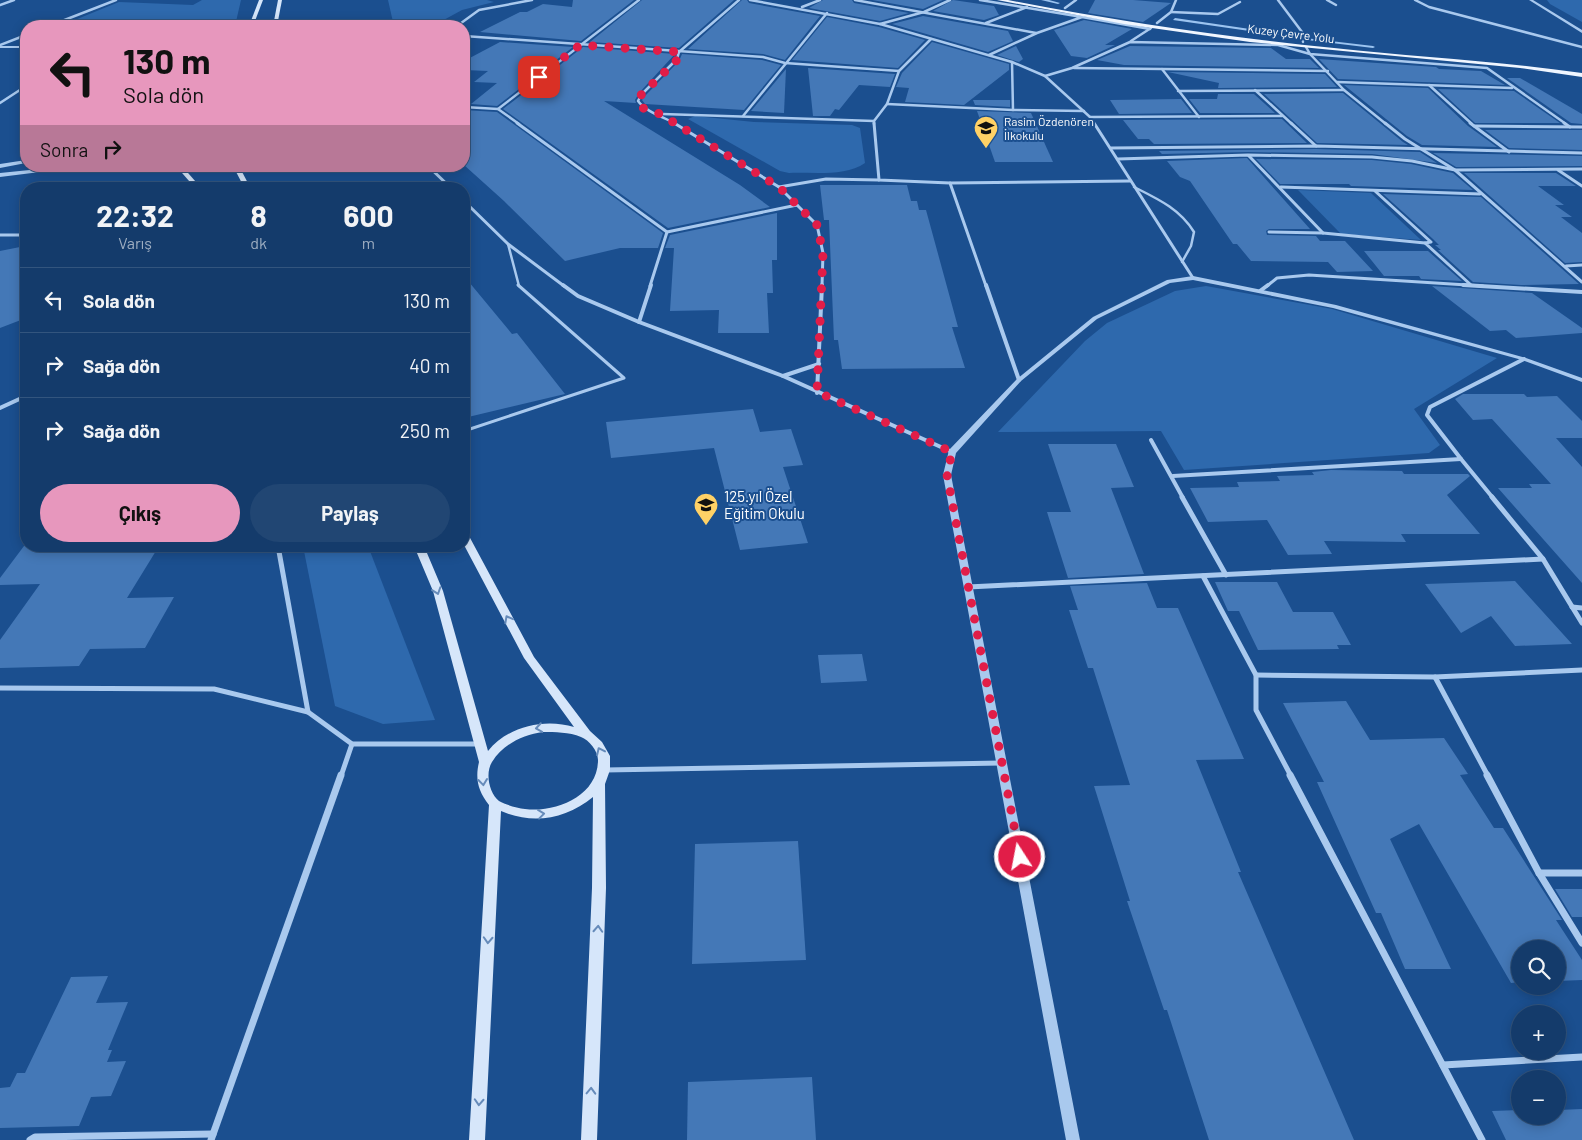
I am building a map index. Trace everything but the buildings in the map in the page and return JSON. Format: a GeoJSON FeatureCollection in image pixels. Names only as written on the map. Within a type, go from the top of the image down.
{"type":"FeatureCollection","features":[{"type":"Feature","properties":{"kind":"main road"},"geometry":{"type":"LineString","coordinates":[[253,20],[261,0]]}},
{"type":"Feature","properties":{"kind":"main road"},"geometry":{"type":"LineString","coordinates":[[276,20],[280,0]]}},
{"type":"Feature","properties":{"kind":"main road","name":"Kuzey Çevre Yolu"},"geometry":{"type":"LineString","coordinates":[[1000,0],[1153,26],[1304,45],[1514,65],[1582,75]]}},
{"type":"Feature","properties":{"kind":"main road","name":"Kuzey Çevre Yolu"},"geometry":{"type":"LineString","coordinates":[[1021,0],[1153,26]]}},
{"type":"Feature","properties":{"kind":"main road","name":"Kuzey Çevre Yolu"},"geometry":{"type":"LineString","coordinates":[[1304,45],[1493,58],[1582,69]]}},
{"type":"Feature","properties":{"kind":"main road"},"geometry":{"type":"LineString","coordinates":[[185,173],[193,182]]}},
{"type":"Feature","properties":{"kind":"main road"},"geometry":{"type":"LineString","coordinates":[[470,547],[529,658],[586,734],[598,745],[604,756],[604,770],[599,784],[599,888],[590,1140]]}},
{"type":"Feature","properties":{"kind":"main road"},"geometry":{"type":"LineString","coordinates":[[422,552],[438,591],[485,762]]}},
{"type":"Feature","properties":{"kind":"main road"},"geometry":{"type":"LineString","coordinates":[[586,734],[569,728],[550,726],[529,729],[511,736],[495,748],[485,762],[481,777],[484,792],[495,804],[512,812],[532,815],[554,813],[572,806],[588,796],[599,784]]}},
{"type":"Feature","properties":{"kind":"main road"},"geometry":{"type":"LineString","coordinates":[[476,1140],[495,804]]}},
{"type":"Feature","properties":{"kind":"street"},"geometry":{"type":"LineString","coordinates":[[0,5],[14,0]]}},
{"type":"Feature","properties":{"kind":"street"},"geometry":{"type":"LineString","coordinates":[[64,20],[116,0]]}},
{"type":"Feature","properties":{"kind":"street"},"geometry":{"type":"LineString","coordinates":[[465,20],[479,10],[530,0]]}},
{"type":"Feature","properties":{"kind":"street"},"geometry":{"type":"LineString","coordinates":[[498,109],[639,0]]}},
{"type":"Feature","properties":{"kind":"street"},"geometry":{"type":"LineString","coordinates":[[739,0],[680,52],[677,60],[641,95],[638,101],[643,108],[660,114],[779,187],[817,225],[823,253],[817,392]]}},
{"type":"Feature","properties":{"kind":"street"},"geometry":{"type":"LineString","coordinates":[[750,0],[880,24],[1012,62],[1045,76],[1090,117],[1193,278]]}},
{"type":"Feature","properties":{"kind":"street"},"geometry":{"type":"LineString","coordinates":[[801,8],[820,0]]}},
{"type":"Feature","properties":{"kind":"street"},"geometry":{"type":"LineString","coordinates":[[855,0],[1037,34]]}},
{"type":"Feature","properties":{"kind":"street"},"geometry":{"type":"LineString","coordinates":[[880,24],[924,12],[950,0]]}},
{"type":"Feature","properties":{"kind":"street"},"geometry":{"type":"LineString","coordinates":[[980,0],[1082,17],[1153,26]]}},
{"type":"Feature","properties":{"kind":"street"},"geometry":{"type":"LineString","coordinates":[[1069,0],[1075,1]]}},
{"type":"Feature","properties":{"kind":"street"},"geometry":{"type":"LineString","coordinates":[[1045,76],[1072,68],[1130,42],[1171,12],[1176,0]]}},
{"type":"Feature","properties":{"kind":"street"},"geometry":{"type":"LineString","coordinates":[[1278,0],[1302,32],[1304,45],[1310,54],[1344,90],[1420,149],[1455,170],[1582,282]]}},
{"type":"Feature","properties":{"kind":"street"},"geometry":{"type":"LineString","coordinates":[[1327,0],[1336,5]]}},
{"type":"Feature","properties":{"kind":"street"},"geometry":{"type":"LineString","coordinates":[[1414,0],[1429,8],[1582,47]]}},
{"type":"Feature","properties":{"kind":"street"},"geometry":{"type":"LineString","coordinates":[[1531,0],[1582,32]]}},
{"type":"Feature","properties":{"kind":"street"},"geometry":{"type":"LineString","coordinates":[[1065,8],[1075,1]]}},
{"type":"Feature","properties":{"kind":"street"},"geometry":{"type":"LineString","coordinates":[[1171,12],[1218,14],[1240,2]]}},
{"type":"Feature","properties":{"kind":"street"},"geometry":{"type":"LineString","coordinates":[[985,23],[1027,7]]}},
{"type":"Feature","properties":{"kind":"street"},"geometry":{"type":"LineString","coordinates":[[743,116],[827,13]]}},
{"type":"Feature","properties":{"kind":"street"},"geometry":{"type":"LineString","coordinates":[[989,55],[1082,17]]}},
{"type":"Feature","properties":{"kind":"street"},"geometry":{"type":"LineString","coordinates":[[470,36],[763,57],[785,63],[898,71]]}},
{"type":"Feature","properties":{"kind":"street"},"geometry":{"type":"LineString","coordinates":[[0,46],[20,38]]}},
{"type":"Feature","properties":{"kind":"street"},"geometry":{"type":"LineString","coordinates":[[879,180],[874,121],[887,104],[898,71],[931,39]]}},
{"type":"Feature","properties":{"kind":"street"},"geometry":{"type":"LineString","coordinates":[[1130,42],[1278,46],[1310,54],[1487,68],[1512,88],[1570,127]]}},
{"type":"Feature","properties":{"kind":"street"},"geometry":{"type":"LineString","coordinates":[[1012,62],[1012,110]]}},
{"type":"Feature","properties":{"kind":"street"},"geometry":{"type":"LineString","coordinates":[[1072,68],[1328,72]]}},
{"type":"Feature","properties":{"kind":"street"},"geometry":{"type":"LineString","coordinates":[[1162,69],[1199,117]]}},
{"type":"Feature","properties":{"kind":"street"},"geometry":{"type":"LineString","coordinates":[[1337,82],[1512,88]]}},
{"type":"Feature","properties":{"kind":"street"},"geometry":{"type":"LineString","coordinates":[[1429,85],[1474,126],[1509,152]]}},
{"type":"Feature","properties":{"kind":"street"},"geometry":{"type":"LineString","coordinates":[[0,103],[20,90]]}},
{"type":"Feature","properties":{"kind":"street"},"geometry":{"type":"LineString","coordinates":[[1254,90],[1316,146]]}},
{"type":"Feature","properties":{"kind":"street"},"geometry":{"type":"LineString","coordinates":[[1178,91],[1344,90]]}},
{"type":"Feature","properties":{"kind":"street"},"geometry":{"type":"LineString","coordinates":[[0,96],[9,96]]}},
{"type":"Feature","properties":{"kind":"street"},"geometry":{"type":"LineString","coordinates":[[887,104],[1012,110],[1084,111]]}},
{"type":"Feature","properties":{"kind":"street"},"geometry":{"type":"LineString","coordinates":[[470,107],[498,109],[667,232],[797,205]]}},
{"type":"Feature","properties":{"kind":"street"},"geometry":{"type":"LineString","coordinates":[[660,114],[874,121]]}},
{"type":"Feature","properties":{"kind":"street"},"geometry":{"type":"LineString","coordinates":[[1090,117],[1282,116]]}},
{"type":"Feature","properties":{"kind":"street"},"geometry":{"type":"LineString","coordinates":[[1474,126],[1582,127]]}},
{"type":"Feature","properties":{"kind":"street"},"geometry":{"type":"LineString","coordinates":[[1110,148],[1316,146],[1582,153]]}},
{"type":"Feature","properties":{"kind":"street"},"geometry":{"type":"LineString","coordinates":[[1118,159],[1248,155],[1372,157],[1412,161],[1455,170],[1582,169]]}},
{"type":"Feature","properties":{"kind":"street"},"geometry":{"type":"LineString","coordinates":[[1248,155],[1282,186],[1324,234]]}},
{"type":"Feature","properties":{"kind":"street"},"geometry":{"type":"LineString","coordinates":[[0,166],[20,163]]}},
{"type":"Feature","properties":{"kind":"street"},"geometry":{"type":"LineString","coordinates":[[1558,169],[1582,186]]}},
{"type":"Feature","properties":{"kind":"street"},"geometry":{"type":"LineString","coordinates":[[0,175],[29,172]]}},
{"type":"Feature","properties":{"kind":"street"},"geometry":{"type":"LineString","coordinates":[[434,172],[445,182]]}},
{"type":"Feature","properties":{"kind":"street"},"geometry":{"type":"LineString","coordinates":[[779,187],[826,179],[950,183],[1130,181]]}},
{"type":"Feature","properties":{"kind":"street"},"geometry":{"type":"LineString","coordinates":[[950,183],[1019,380]]}},
{"type":"Feature","properties":{"kind":"street"},"geometry":{"type":"LineString","coordinates":[[1282,186],[1480,194]]}},
{"type":"Feature","properties":{"kind":"street"},"geometry":{"type":"LineString","coordinates":[[1269,232],[1431,242],[1374,191]]}},
{"type":"Feature","properties":{"kind":"street"},"geometry":{"type":"LineString","coordinates":[[470,207],[508,244],[578,296],[639,322],[783,376],[952,452]]}},
{"type":"Feature","properties":{"kind":"street"},"geometry":{"type":"LineString","coordinates":[[639,322],[667,232]]}},
{"type":"Feature","properties":{"kind":"street"},"geometry":{"type":"LineString","coordinates":[[0,235],[20,235]]}},
{"type":"Feature","properties":{"kind":"street"},"geometry":{"type":"LineString","coordinates":[[1425,243],[1472,286]]}},
{"type":"Feature","properties":{"kind":"street"},"geometry":{"type":"LineString","coordinates":[[1566,266],[1582,265]]}},
{"type":"Feature","properties":{"kind":"street"},"geometry":{"type":"LineString","coordinates":[[1260,291],[1277,278],[1308,275],[1582,292]]}},
{"type":"Feature","properties":{"kind":"street"},"geometry":{"type":"LineString","coordinates":[[1073,1140],[947,475],[952,452],[1019,380],[1095,318],[1169,280],[1193,278],[1334,306],[1524,359],[1582,380]]}},
{"type":"Feature","properties":{"kind":"street"},"geometry":{"type":"LineString","coordinates":[[1524,359],[1430,407],[1427,415],[1543,559],[1582,623]]}},
{"type":"Feature","properties":{"kind":"street"},"geometry":{"type":"LineString","coordinates":[[783,376],[819,364]]}},
{"type":"Feature","properties":{"kind":"street"},"geometry":{"type":"LineString","coordinates":[[0,408],[20,399]]}},
{"type":"Feature","properties":{"kind":"street"},"geometry":{"type":"LineString","coordinates":[[1151,440],[1173,476],[1226,575]]}},
{"type":"Feature","properties":{"kind":"street"},"geometry":{"type":"LineString","coordinates":[[1173,476],[1461,459]]}},
{"type":"Feature","properties":{"kind":"street"},"geometry":{"type":"LineString","coordinates":[[279,552],[308,712]]}},
{"type":"Feature","properties":{"kind":"street"},"geometry":{"type":"LineString","coordinates":[[968,587],[1543,559]]}},
{"type":"Feature","properties":{"kind":"street"},"geometry":{"type":"LineString","coordinates":[[1203,576],[1256,675],[1256,710],[1482,1140]]}},
{"type":"Feature","properties":{"kind":"street"},"geometry":{"type":"LineString","coordinates":[[1572,608],[1582,608]]}},
{"type":"Feature","properties":{"kind":"street"},"geometry":{"type":"LineString","coordinates":[[1256,675],[1435,677],[1582,670]]}},
{"type":"Feature","properties":{"kind":"street"},"geometry":{"type":"LineString","coordinates":[[1435,677],[1539,873],[1582,943]]}},
{"type":"Feature","properties":{"kind":"street"},"geometry":{"type":"LineString","coordinates":[[0,688],[214,689],[308,712],[352,744],[480,744]]}},
{"type":"Feature","properties":{"kind":"street"},"geometry":{"type":"LineString","coordinates":[[30,1140],[35,1138],[212,1137],[352,744]]}},
{"type":"Feature","properties":{"kind":"street"},"geometry":{"type":"LineString","coordinates":[[604,770],[1003,763]]}},
{"type":"Feature","properties":{"kind":"street"},"geometry":{"type":"LineString","coordinates":[[1539,873],[1582,873]]}},
{"type":"Feature","properties":{"kind":"street"},"geometry":{"type":"LineString","coordinates":[[1443,1065],[1582,1057]]}},
{"type":"Feature","properties":{"kind":"lane"},"geometry":{"type":"LineString","coordinates":[[0,46],[20,47]]}},
{"type":"Feature","properties":{"kind":"lane"},"geometry":{"type":"LineString","coordinates":[[1133,186],[1178,210],[1188,220],[1194,232],[1191,246],[1182,262]]}},
{"type":"Feature","properties":{"kind":"lane"},"geometry":{"type":"LineString","coordinates":[[470,429],[624,378],[516,284],[508,244]]}},
{"type":"Feature","properties":{"kind":"shaded area"},"geometry":{"type":"Polygon","coordinates":[[[202,0],[241,0],[236,20],[75,20],[119,2],[193,5],[202,0]]]}},
{"type":"Feature","properties":{"kind":"shaded area"},"geometry":{"type":"Polygon","coordinates":[[[388,0],[487,0],[494,2],[462,10],[444,20],[393,20],[388,0]]]}},
{"type":"Feature","properties":{"kind":"shaded area"},"geometry":{"type":"Polygon","coordinates":[[[1547,0],[1582,0],[1582,22],[1550,4],[1547,0]]]}},
{"type":"Feature","properties":{"kind":"shaded area"},"geometry":{"type":"Polygon","coordinates":[[[695,116],[754,122],[852,125],[860,128],[865,163],[838,172],[789,173],[780,171],[688,119],[695,116]]]}},
{"type":"Feature","properties":{"kind":"shaded area"},"geometry":{"type":"Polygon","coordinates":[[[1298,190],[1371,193],[1421,240],[1341,234],[1298,190]]]}},
{"type":"Feature","properties":{"kind":"shaded area"},"geometry":{"type":"Polygon","coordinates":[[[1206,286],[1332,309],[1497,358],[1414,409],[1440,445],[1429,453],[1184,470],[1161,431],[998,432],[1085,341],[1107,323],[1175,291],[1206,286]]]}},
{"type":"Feature","properties":{"kind":"shaded area"},"geometry":{"type":"Polygon","coordinates":[[[304,552],[370,552],[435,720],[383,724],[335,706],[304,552]]]}},
{"type":"Feature","properties":{"kind":"waterway"},"geometry":{"type":"LineString","coordinates":[[1043,0],[1058,3]]}},
{"type":"Feature","properties":{"kind":"waterway"},"geometry":{"type":"LineString","coordinates":[[1175,19],[1277,34]]}},
{"type":"Feature","properties":{"kind":"waterway"},"geometry":{"type":"LineString","coordinates":[[1307,39],[1373,47]]}},
{"type":"Feature","properties":{"kind":"place","name":"Rasim Özdenören İlkokulu"},"geometry":{"type":"Point","coordinates":[986,149]}},
{"type":"Feature","properties":{"kind":"place","name":"125.yıl Özel Eğitim Okulu"},"geometry":{"type":"Point","coordinates":[706,526]}},
{"type":"Feature","properties":{"kind":"route"},"geometry":{"type":"LineString","coordinates":[[539,77],[580,45],[680,52],[677,60],[641,95],[638,101],[643,108],[660,114],[779,187],[817,225],[823,253],[817,392],[952,452],[947,475],[1020,857]]}}]}
